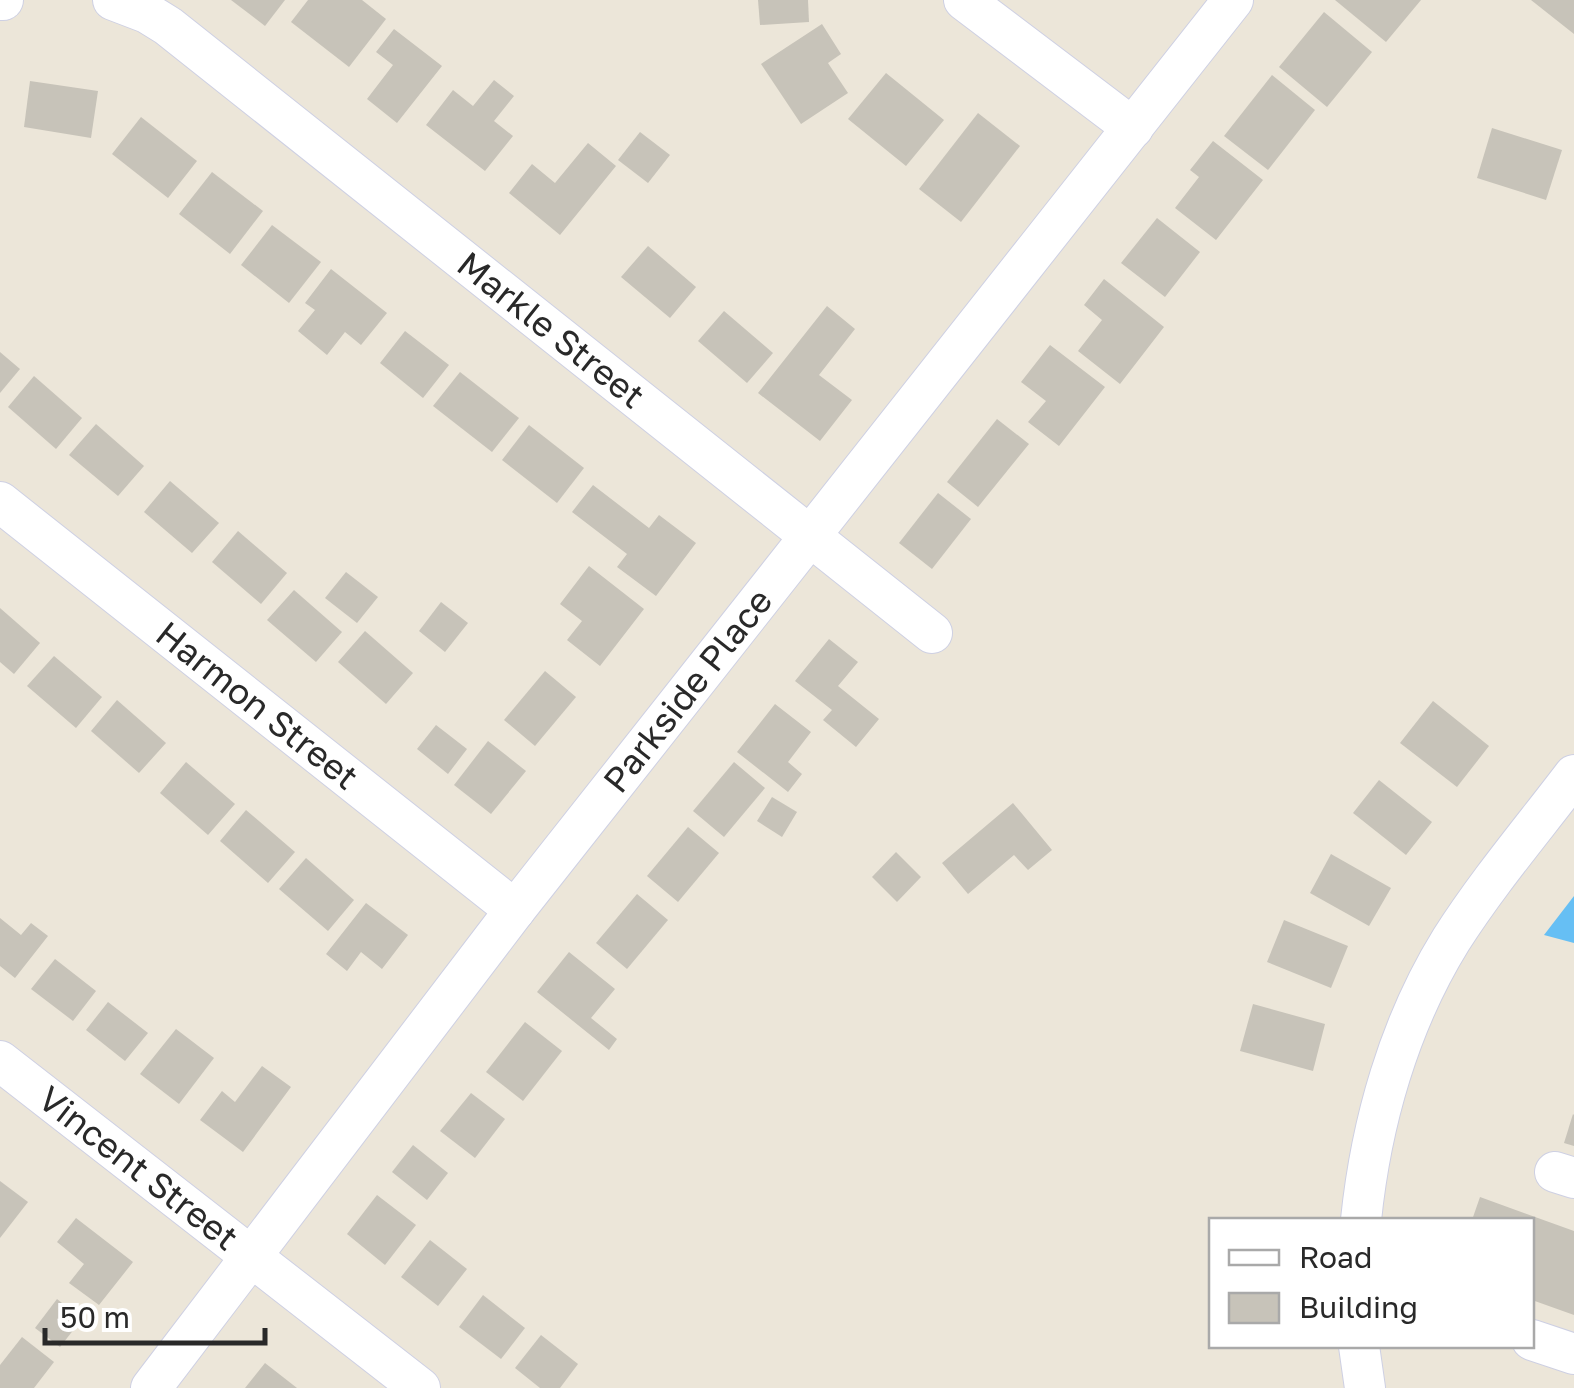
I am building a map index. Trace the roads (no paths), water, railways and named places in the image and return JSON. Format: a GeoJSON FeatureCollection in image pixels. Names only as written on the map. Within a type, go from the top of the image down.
{"type":"FeatureCollection","features":[{"type":"Feature","properties":{"kind":"street","name":"Markle Street"},"geometry":{"type":"LineString","coordinates":[[113,0],[168,26],[932,634]]}},
{"type":"Feature","properties":{"kind":"street"},"geometry":{"type":"LineString","coordinates":[[964,0],[1132,128]]}},
{"type":"Feature","properties":{"kind":"street","name":"Parkside Place"},"geometry":{"type":"LineString","coordinates":[[150,1388],[515,910],[1233,0]]}},
{"type":"Feature","properties":{"kind":"street","name":"Harmon Street"},"geometry":{"type":"LineString","coordinates":[[0,502],[515,910]]}},
{"type":"Feature","properties":{"kind":"street"},"geometry":{"type":"LineString","coordinates":[[1360,1218],[1385,1092],[1428,982],[1486,889],[1574,775]]}},
{"type":"Feature","properties":{"kind":"street","name":"Vincent Street"},"geometry":{"type":"LineString","coordinates":[[0,1061],[420,1388]]}},
{"type":"Feature","properties":{"kind":"street"},"geometry":{"type":"LineString","coordinates":[[1534,1341],[1574,1354]]}},
{"type":"Feature","properties":{"kind":"street"},"geometry":{"type":"LineString","coordinates":[[1360,1348],[1365,1388]]}},
{"type":"Feature","properties":{"kind":"water"},"geometry":{"type":"Polygon","coordinates":[[[1574,896],[1574,943],[1544,935],[1574,896]]]}}]}
